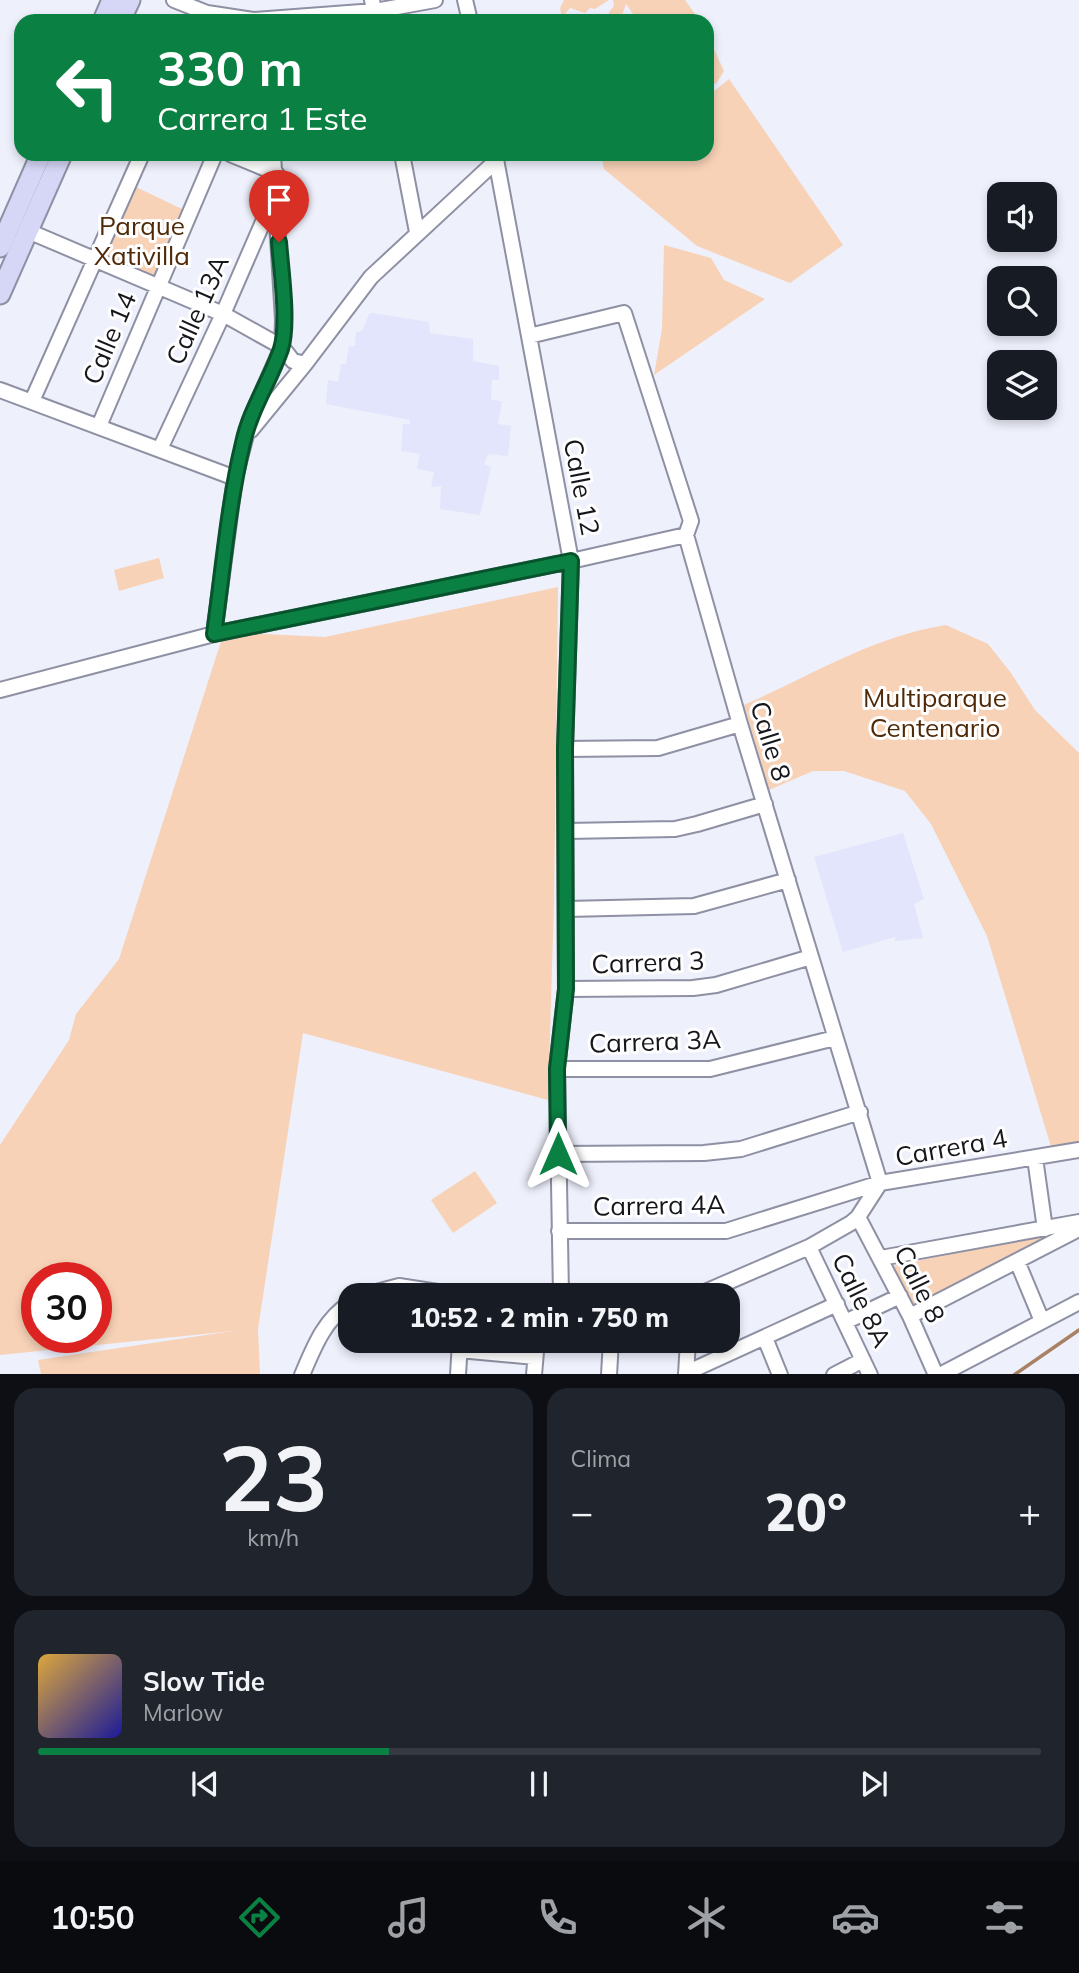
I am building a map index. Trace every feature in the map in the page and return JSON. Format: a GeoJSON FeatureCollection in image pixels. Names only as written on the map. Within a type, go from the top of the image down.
{"type":"FeatureCollection","features":[{"type":"Feature","properties":{"kind":"main road"},"geometry":{"type":"LineString","coordinates":[[0,247],[38,161]]}},
{"type":"Feature","properties":{"kind":"main road"},"geometry":{"type":"LineString","coordinates":[[0,294],[59,161]]}},
{"type":"Feature","properties":{"kind":"street"},"geometry":{"type":"LineString","coordinates":[[174,0],[213,14]]}},
{"type":"Feature","properties":{"kind":"street"},"geometry":{"type":"LineString","coordinates":[[338,14],[374,11],[435,0]]}},
{"type":"Feature","properties":{"kind":"street"},"geometry":{"type":"LineString","coordinates":[[32,401],[139,161]]}},
{"type":"Feature","properties":{"kind":"street","name":"Calle 14"},"geometry":{"type":"LineString","coordinates":[[99,426],[212,161]]}},
{"type":"Feature","properties":{"kind":"street"},"geometry":{"type":"LineString","coordinates":[[247,161],[276,173]]}},
{"type":"Feature","properties":{"kind":"street"},"geometry":{"type":"LineString","coordinates":[[214,634],[235,478],[243,439],[282,346],[284,320],[274,161]]}},
{"type":"Feature","properties":{"kind":"street"},"geometry":{"type":"LineString","coordinates":[[403,161],[417,232]]}},
{"type":"Feature","properties":{"kind":"street"},"geometry":{"type":"LineString","coordinates":[[243,439],[306,364],[370,277],[492,161]]}},
{"type":"Feature","properties":{"kind":"street","name":"Calle 12"},"geometry":{"type":"LineString","coordinates":[[497,161],[571,561],[565,749],[566,989],[557,1069],[561,1283]]}},
{"type":"Feature","properties":{"kind":"street","name":"Calle 13A"},"geometry":{"type":"LineString","coordinates":[[160,450],[277,190]]}},
{"type":"Feature","properties":{"kind":"street"},"geometry":{"type":"LineString","coordinates":[[29,231],[223,314],[282,346],[293,361],[306,364]]}},
{"type":"Feature","properties":{"kind":"street","name":"Calle 8"},"geometry":{"type":"LineString","coordinates":[[529,336],[624,313],[691,521],[686,535],[740,724],[880,1183]]}},
{"type":"Feature","properties":{"kind":"street"},"geometry":{"type":"LineString","coordinates":[[0,390],[235,478]]}},
{"type":"Feature","properties":{"kind":"street"},"geometry":{"type":"LineString","coordinates":[[0,690],[214,634],[686,535]]}},
{"type":"Feature","properties":{"kind":"street"},"geometry":{"type":"LineString","coordinates":[[565,749],[658,748],[740,724]]}},
{"type":"Feature","properties":{"kind":"street"},"geometry":{"type":"LineString","coordinates":[[567,831],[675,829],[765,804]]}},
{"type":"Feature","properties":{"kind":"street"},"geometry":{"type":"LineString","coordinates":[[567,909],[694,906],[788,880]]}},
{"type":"Feature","properties":{"kind":"street","name":"Carrera 3"},"geometry":{"type":"LineString","coordinates":[[566,989],[693,988],[716,985],[811,957]]}},
{"type":"Feature","properties":{"kind":"street","name":"Carrera 3A"},"geometry":{"type":"LineString","coordinates":[[557,1069],[710,1069],[835,1038]]}},
{"type":"Feature","properties":{"kind":"street"},"geometry":{"type":"LineString","coordinates":[[558,1154],[704,1153],[741,1149],[860,1112]]}},
{"type":"Feature","properties":{"kind":"street","name":"Carrera 4"},"geometry":{"type":"LineString","coordinates":[[726,1283],[809,1247],[858,1217],[880,1183],[1079,1150]]}},
{"type":"Feature","properties":{"kind":"street"},"geometry":{"type":"LineString","coordinates":[[1035,1158],[1045,1229]]}},
{"type":"Feature","properties":{"kind":"street","name":"Carrera 4A"},"geometry":{"type":"LineString","coordinates":[[559,1231],[726,1231],[880,1183]]}},
{"type":"Feature","properties":{"kind":"street","name":"Calle 8"},"geometry":{"type":"LineString","coordinates":[[858,1217],[938,1374]]}},
{"type":"Feature","properties":{"kind":"street"},"geometry":{"type":"LineString","coordinates":[[881,1258],[1079,1222]]}},
{"type":"Feature","properties":{"kind":"street"},"geometry":{"type":"LineString","coordinates":[[910,1316],[1079,1229]]}},
{"type":"Feature","properties":{"kind":"street","name":"Calle 8A"},"geometry":{"type":"LineString","coordinates":[[809,1247],[870,1374]]}},
{"type":"Feature","properties":{"kind":"street"},"geometry":{"type":"LineString","coordinates":[[1017,1261],[1042,1321]]}},
{"type":"Feature","properties":{"kind":"street"},"geometry":{"type":"LineString","coordinates":[[845,1322],[900,1296]]}},
{"type":"Feature","properties":{"kind":"street"},"geometry":{"type":"LineString","coordinates":[[938,1374],[1079,1302]]}},
{"type":"Feature","properties":{"kind":"street"},"geometry":{"type":"LineString","coordinates":[[687,1353],[686,1374],[837,1304]]}},
{"type":"Feature","properties":{"kind":"street"},"geometry":{"type":"LineString","coordinates":[[302,1374],[316,1341],[338,1311]]}},
{"type":"Feature","properties":{"kind":"street"},"geometry":{"type":"LineString","coordinates":[[765,1338],[780,1374]]}},
{"type":"Feature","properties":{"kind":"street"},"geometry":{"type":"LineString","coordinates":[[458,1374],[459,1353]]}},
{"type":"Feature","properties":{"kind":"street"},"geometry":{"type":"LineString","coordinates":[[510,1353],[535,1357]]}},
{"type":"Feature","properties":{"kind":"street"},"geometry":{"type":"LineString","coordinates":[[534,1374],[535,1353]]}},
{"type":"Feature","properties":{"kind":"street"},"geometry":{"type":"LineString","coordinates":[[609,1374],[610,1353]]}},
{"type":"Feature","properties":{"kind":"street"},"geometry":{"type":"LineString","coordinates":[[834,1374],[863,1360]]}},
{"type":"Feature","properties":{"kind":"shaded area"},"geometry":{"type":"Polygon","coordinates":[[[369,314],[429,322],[430,333],[473,339],[473,361],[499,366],[499,380],[492,380],[491,399],[502,402],[498,424],[511,426],[508,456],[488,454],[484,464],[491,467],[480,515],[440,509],[441,486],[431,487],[434,472],[417,469],[420,454],[401,451],[403,424],[410,424],[410,420],[326,404],[328,380],[338,382],[341,364],[346,364],[349,346],[355,346],[356,332],[362,331],[369,314]]]}},
{"type":"Feature","properties":{"kind":"shaded area"},"geometry":{"type":"Polygon","coordinates":[[[903,833],[924,899],[914,904],[923,938],[895,941],[895,937],[843,952],[814,857],[903,833]]]}},
{"type":"Feature","properties":{"kind":"green space"},"geometry":{"type":"Polygon","coordinates":[[[564,0],[609,0],[585,13],[570,8],[561,14],[560,8],[564,0]]]}},
{"type":"Feature","properties":{"kind":"green space"},"geometry":{"type":"Polygon","coordinates":[[[613,0],[685,0],[695,14],[633,14],[626,4],[622,14],[609,14],[614,6],[613,0]]]}},
{"type":"Feature","properties":{"kind":"green space"},"geometry":{"type":"Polygon","coordinates":[[[714,49],[724,71],[716,84],[714,83],[714,49]]]}},
{"type":"Feature","properties":{"kind":"green space"},"geometry":{"type":"Polygon","coordinates":[[[729,79],[843,245],[790,283],[697,246],[604,169],[602,161],[714,161],[714,91],[729,79]]]}},
{"type":"Feature","properties":{"kind":"green space","name":"Parque Xativilla"},"geometry":{"type":"Polygon","coordinates":[[[136,187],[184,210],[156,277],[106,256],[136,187]]]}},
{"type":"Feature","properties":{"kind":"green space"},"geometry":{"type":"Polygon","coordinates":[[[664,245],[711,258],[724,280],[765,299],[654,375],[662,329],[664,245]]]}},
{"type":"Feature","properties":{"kind":"green space"},"geometry":{"type":"Polygon","coordinates":[[[159,558],[164,578],[119,591],[114,570],[159,558]]]}},
{"type":"Feature","properties":{"kind":"green space"},"geometry":{"type":"Polygon","coordinates":[[[558,587],[554,904],[548,1100],[303,1033],[258,1329],[260,1374],[41,1374],[38,1360],[85,1353],[112,1353],[112,1349],[233,1331],[112,1343],[112,1262],[21,1262],[21,1353],[0,1355],[0,1145],[69,1040],[76,1014],[119,959],[224,632],[325,637],[558,587]]]}},
{"type":"Feature","properties":{"kind":"green space","name":"Multiparque Centenario"},"geometry":{"type":"Polygon","coordinates":[[[946,625],[988,644],[1035,710],[1079,753],[1079,1144],[1052,1150],[987,936],[931,824],[905,791],[844,771],[813,771],[769,790],[744,705],[843,658],[893,638],[946,625]]]}},
{"type":"Feature","properties":{"kind":"green space"},"geometry":{"type":"Polygon","coordinates":[[[475,1171],[497,1203],[453,1233],[431,1200],[475,1171]]]}},
{"type":"Feature","properties":{"kind":"green space"},"geometry":{"type":"Polygon","coordinates":[[[1071,1229],[912,1307],[893,1266],[1071,1229]]]}},
{"type":"Feature","properties":{"kind":"waterway"},"geometry":{"type":"LineString","coordinates":[[1015,1374],[1079,1330]]}},
{"type":"Feature","properties":{"kind":"route"},"geometry":{"type":"LineString","coordinates":[[279,242],[284,320],[282,346],[243,439],[235,478],[214,634],[571,561],[565,749],[566,989],[557,1069],[558,1154]]}}]}
